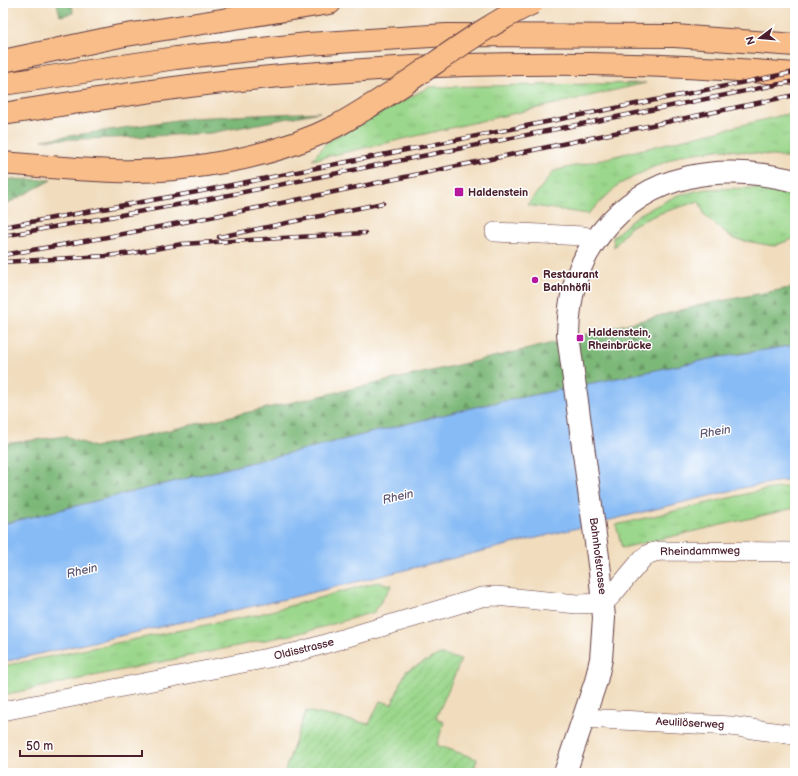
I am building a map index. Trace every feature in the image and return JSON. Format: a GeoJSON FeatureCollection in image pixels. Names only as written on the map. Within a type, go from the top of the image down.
{"type":"FeatureCollection","features":[{"type":"Feature","properties":{"kind":"highway"},"geometry":{"type":"LineString","coordinates":[[3,60],[120,36],[330,3]]}},
{"type":"Feature","properties":{"kind":"highway"},"geometry":{"type":"LineString","coordinates":[[3,163],[116,171],[206,165],[247,156],[306,138],[336,126],[411,80],[482,30],[502,18],[533,3]]}},
{"type":"Feature","properties":{"kind":"highway"},"geometry":{"type":"LineString","coordinates":[[3,84],[184,57],[308,44],[446,35],[675,36],[795,45]]}},
{"type":"Feature","properties":{"kind":"highway"},"geometry":{"type":"LineString","coordinates":[[3,114],[120,96],[252,79],[369,70],[468,65],[624,65],[711,68],[795,74]]}},
{"type":"Feature","properties":{"kind":"street","name":"Bahnhofstrasse"},"geometry":{"type":"LineString","coordinates":[[566,773],[596,681],[604,633],[604,603],[568,335],[568,314],[573,287],[582,264],[594,242],[619,213],[634,200],[657,187],[676,180],[710,173],[753,174],[795,181]]}},
{"type":"Feature","properties":{"kind":"street"},"geometry":{"type":"LineString","coordinates":[[495,232],[584,236],[594,242]]}},
{"type":"Feature","properties":{"kind":"street","name":"Rheindammweg"},"geometry":{"type":"LineString","coordinates":[[604,603],[648,553],[660,551],[795,552]]}},
{"type":"Feature","properties":{"kind":"street","name":"Oldisstrasse"},"geometry":{"type":"LineString","coordinates":[[3,711],[298,652],[482,597],[496,596],[577,604],[604,603]]}},
{"type":"Feature","properties":{"kind":"street","name":"Aeulilöserweg"},"geometry":{"type":"LineString","coordinates":[[584,718],[731,726],[795,735]]}},
{"type":"Feature","properties":{"kind":"green space"},"geometry":{"type":"Polygon","coordinates":[[[57,3],[72,3],[73,13],[60,16],[57,3]]]}},
{"type":"Feature","properties":{"kind":"green space"},"geometry":{"type":"Polygon","coordinates":[[[646,83],[312,160],[328,141],[429,87],[646,83]]]}},
{"type":"Feature","properties":{"kind":"green space"},"geometry":{"type":"Polygon","coordinates":[[[320,112],[211,133],[42,140],[190,118],[320,112]]]}},
{"type":"Feature","properties":{"kind":"green space"},"geometry":{"type":"Polygon","coordinates":[[[795,112],[795,159],[724,149],[681,155],[618,185],[588,214],[527,205],[554,171],[795,112]]]}},
{"type":"Feature","properties":{"kind":"green space"},"geometry":{"type":"Polygon","coordinates":[[[3,179],[51,180],[3,206],[3,179]]]}},
{"type":"Feature","properties":{"kind":"green space"},"geometry":{"type":"Polygon","coordinates":[[[757,188],[795,196],[795,238],[774,246],[734,239],[705,216],[699,201],[658,214],[631,226],[614,247],[613,237],[638,215],[678,195],[706,189],[757,188]]]}},
{"type":"Feature","properties":{"kind":"green space"},"geometry":{"type":"Polygon","coordinates":[[[795,287],[795,345],[715,358],[475,407],[3,524],[3,444],[66,436],[94,447],[533,348],[705,304],[795,287]]]}},
{"type":"Feature","properties":{"kind":"green space"},"geometry":{"type":"Polygon","coordinates":[[[795,485],[795,508],[622,548],[616,525],[754,492],[795,485]]]}},
{"type":"Feature","properties":{"kind":"green space"},"geometry":{"type":"Polygon","coordinates":[[[377,582],[392,585],[374,612],[309,631],[3,695],[3,666],[260,614],[377,582]]]}},
{"type":"Feature","properties":{"kind":"green space"},"geometry":{"type":"Polygon","coordinates":[[[440,654],[461,660],[436,718],[444,722],[437,745],[477,759],[473,773],[284,773],[306,711],[369,724],[380,701],[392,704],[406,671],[440,654]]]}},
{"type":"Feature","properties":{"kind":"water","name":"Rhein"},"geometry":{"type":"Polygon","coordinates":[[[795,345],[795,479],[746,487],[294,597],[3,662],[3,524],[475,407],[715,358],[795,345]]]}},
{"type":"Feature","properties":{"kind":"railway"},"geometry":{"type":"LineString","coordinates":[[3,227],[197,192],[795,72]]}},
{"type":"Feature","properties":{"kind":"railway"},"geometry":{"type":"LineString","coordinates":[[3,236],[199,201],[795,81]]}},
{"type":"Feature","properties":{"kind":"railway"},"geometry":{"type":"LineString","coordinates":[[3,255],[102,238],[272,205],[795,95]]}},
{"type":"Feature","properties":{"kind":"railway"},"geometry":{"type":"LineString","coordinates":[[219,237],[383,203]]}},
{"type":"Feature","properties":{"kind":"railway"},"geometry":{"type":"LineString","coordinates":[[3,262],[105,256],[133,253],[182,244],[365,233]]}},
{"type":"Feature","properties":{"kind":"place","name":"Haldenstein"},"geometry":{"type":"Point","coordinates":[459,192]}},
{"type":"Feature","properties":{"kind":"place","name":"Restaurant Bahnhöfli"},"geometry":{"type":"Point","coordinates":[535,280]}},
{"type":"Feature","properties":{"kind":"place","name":"Haldenstein, Rheinbrücke"},"geometry":{"type":"Point","coordinates":[580,338]}}]}
